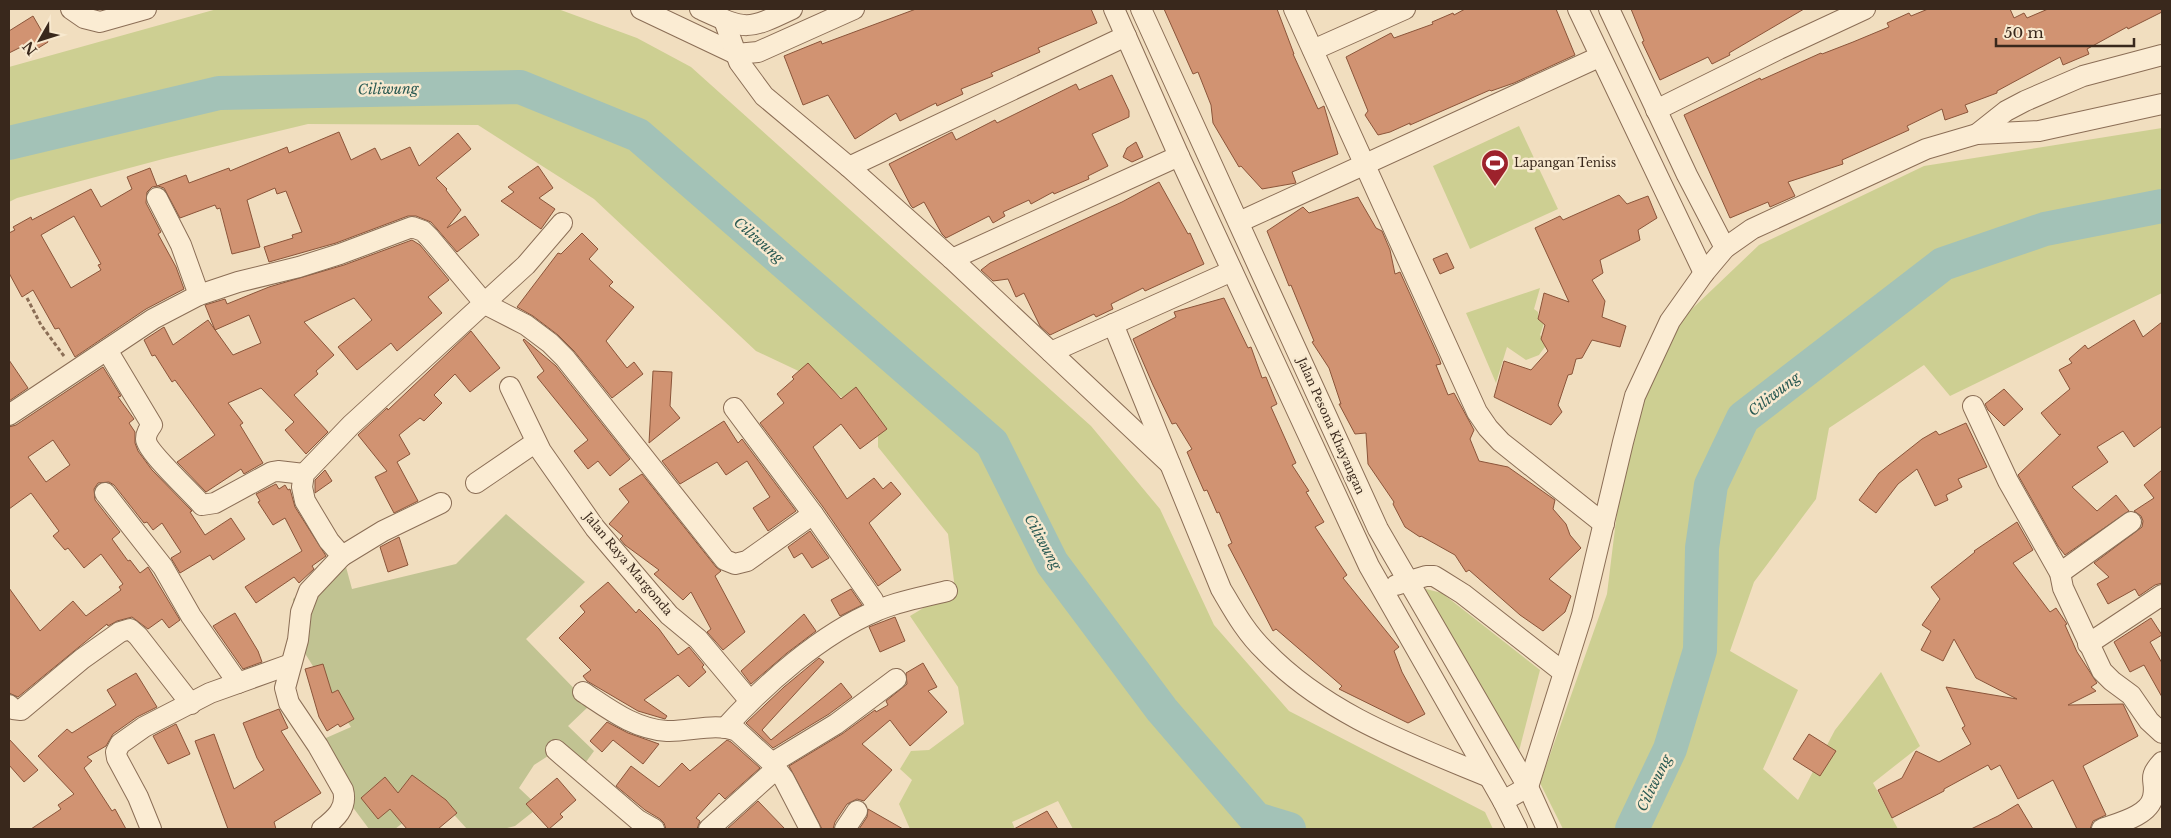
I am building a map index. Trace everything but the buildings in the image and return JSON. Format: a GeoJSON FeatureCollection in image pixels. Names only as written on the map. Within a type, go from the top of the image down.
{"type":"FeatureCollection","features":[{"type":"Feature","properties":{"kind":"street"},"geometry":{"type":"LineString","coordinates":[[71,9],[84,18],[100,22],[146,9]]}},
{"type":"Feature","properties":{"kind":"street"},"geometry":{"type":"LineString","coordinates":[[641,9],[736,54],[758,52],[854,9]]}},
{"type":"Feature","properties":{"kind":"street"},"geometry":{"type":"LineString","coordinates":[[700,9],[740,26],[764,22],[792,9]]}},
{"type":"Feature","properties":{"kind":"street","name":"Jalan Pesona Khayangan"},"geometry":{"type":"LineString","coordinates":[[1114,9],[1179,156],[1382,591],[1510,816]]}},
{"type":"Feature","properties":{"kind":"street","name":"Jalan Pesona Khayangan"},"geometry":{"type":"LineString","coordinates":[[1141,9],[1378,529],[1406,580],[1528,786],[1547,829]]}},
{"type":"Feature","properties":{"kind":"street"},"geometry":{"type":"LineString","coordinates":[[1294,9],[1477,412],[1501,442],[1604,524]]}},
{"type":"Feature","properties":{"kind":"street"},"geometry":{"type":"LineString","coordinates":[[1313,50],[1406,9]]}},
{"type":"Feature","properties":{"kind":"street"},"geometry":{"type":"LineString","coordinates":[[1578,9],[1599,57],[1704,273]]}},
{"type":"Feature","properties":{"kind":"street"},"geometry":{"type":"LineString","coordinates":[[1609,9],[1656,110],[1725,248]]}},
{"type":"Feature","properties":{"kind":"street"},"geometry":{"type":"LineString","coordinates":[[1656,110],[1865,9]]}},
{"type":"Feature","properties":{"kind":"street"},"geometry":{"type":"LineString","coordinates":[[724,20],[736,54],[746,74],[764,96],[849,167],[952,259],[1170,464]]}},
{"type":"Feature","properties":{"kind":"street"},"geometry":{"type":"LineString","coordinates":[[849,167],[1126,36]]}},
{"type":"Feature","properties":{"kind":"street"},"geometry":{"type":"LineString","coordinates":[[1977,134],[2006,111],[2083,76],[2162,55]]}},
{"type":"Feature","properties":{"kind":"street"},"geometry":{"type":"LineString","coordinates":[[1239,222],[1599,57]]}},
{"type":"Feature","properties":{"kind":"street"},"geometry":{"type":"LineString","coordinates":[[1510,816],[1528,786],[1582,615],[1623,442],[1636,396],[1670,322],[1704,273],[1725,248],[1752,229],[1926,150],[1977,134],[2038,131],[2162,104]]}},
{"type":"Feature","properties":{"kind":"street"},"geometry":{"type":"LineString","coordinates":[[1168,129],[1191,118]]}},
{"type":"Feature","properties":{"kind":"street"},"geometry":{"type":"LineString","coordinates":[[952,259],[1179,156]]}},
{"type":"Feature","properties":{"kind":"street"},"geometry":{"type":"LineString","coordinates":[[157,198],[181,245],[199,295]]}},
{"type":"Feature","properties":{"kind":"street"},"geometry":{"type":"LineString","coordinates":[[342,556],[329,541],[306,501],[302,487],[304,474],[351,425],[526,265],[562,223]]}},
{"type":"Feature","properties":{"kind":"street"},"geometry":{"type":"LineString","coordinates":[[9,415],[153,319],[199,295],[238,282],[299,267],[340,254],[412,227],[418,228],[429,236],[484,304],[526,325],[550,343],[565,358],[726,560],[735,564],[747,561],[813,514]]}},
{"type":"Feature","properties":{"kind":"street"},"geometry":{"type":"LineString","coordinates":[[1051,352],[1232,271]]}},
{"type":"Feature","properties":{"kind":"street"},"geometry":{"type":"LineString","coordinates":[[1113,324],[1221,588],[1240,621],[1264,651],[1300,683],[1350,716],[1487,776]]}},
{"type":"Feature","properties":{"kind":"street"},"geometry":{"type":"LineString","coordinates":[[107,350],[152,425],[148,430],[146,440],[151,451],[202,504],[215,504],[272,472],[304,474]]}},
{"type":"Feature","properties":{"kind":"street","name":"Jalan Raya Margonda"},"geometry":{"type":"LineString","coordinates":[[510,387],[541,451],[595,528],[669,615],[698,639],[750,701]]}},
{"type":"Feature","properties":{"kind":"street"},"geometry":{"type":"LineString","coordinates":[[1973,406],[2008,481],[2060,573],[2063,588],[2102,671],[2131,695],[2150,721],[2162,733]]}},
{"type":"Feature","properties":{"kind":"street"},"geometry":{"type":"LineString","coordinates":[[734,408],[813,514],[873,600],[877,610]]}},
{"type":"Feature","properties":{"kind":"street"},"geometry":{"type":"LineString","coordinates":[[476,484],[536,442]]}},
{"type":"Feature","properties":{"kind":"street"},"geometry":{"type":"LineString","coordinates":[[105,493],[164,567],[191,616],[238,683]]}},
{"type":"Feature","properties":{"kind":"street"},"geometry":{"type":"LineString","coordinates":[[322,829],[334,820],[344,804],[345,798],[335,775],[293,710],[285,694],[286,679],[298,640],[301,612],[309,591],[318,579],[342,556],[383,530],[441,503]]}},
{"type":"Feature","properties":{"kind":"street"},"geometry":{"type":"LineString","coordinates":[[2060,573],[2130,522]]}},
{"type":"Feature","properties":{"kind":"street"},"geometry":{"type":"LineString","coordinates":[[1382,591],[1406,580],[1434,576],[1463,594],[1563,672]]}},
{"type":"Feature","properties":{"kind":"street"},"geometry":{"type":"LineString","coordinates":[[725,728],[750,701],[809,651],[877,610],[946,591]]}},
{"type":"Feature","properties":{"kind":"street"},"geometry":{"type":"LineString","coordinates":[[2088,644],[2162,595]]}},
{"type":"Feature","properties":{"kind":"street"},"geometry":{"type":"LineString","coordinates":[[9,705],[14,709],[21,710],[82,659],[120,632],[130,629],[138,636],[191,704]]}},
{"type":"Feature","properties":{"kind":"street"},"geometry":{"type":"LineString","coordinates":[[151,829],[138,797],[117,758],[117,747],[144,727],[210,693],[291,664]]}},
{"type":"Feature","properties":{"kind":"street"},"geometry":{"type":"LineString","coordinates":[[709,829],[774,766],[836,724],[896,679]]}},
{"type":"Feature","properties":{"kind":"street"},"geometry":{"type":"LineString","coordinates":[[583,692],[636,725],[668,731],[732,728],[745,736],[774,766],[810,829]]}},
{"type":"Feature","properties":{"kind":"street"},"geometry":{"type":"LineString","coordinates":[[556,750],[638,820],[654,829]]}},
{"type":"Feature","properties":{"kind":"street"},"geometry":{"type":"LineString","coordinates":[[2102,829],[2146,809],[2154,796],[2153,774],[2162,762]]}},
{"type":"Feature","properties":{"kind":"street"},"geometry":{"type":"LineString","coordinates":[[845,829],[857,811]]}},
{"type":"Feature","properties":{"kind":"path"},"geometry":{"type":"LineString","coordinates":[[27,298],[41,325],[77,370]]}},
{"type":"Feature","properties":{"kind":"green space"},"geometry":{"type":"Polygon","coordinates":[[[217,9],[558,9],[637,38],[691,67],[1091,426],[1160,509],[1214,625],[1289,711],[1485,812],[1493,829],[1073,829],[1058,801],[1012,822],[1015,829],[910,829],[899,804],[912,780],[900,769],[911,751],[929,750],[964,724],[958,687],[910,616],[955,589],[948,534],[878,447],[878,427],[824,383],[756,351],[594,199],[478,125],[308,124],[163,159],[17,198],[9,202],[9,67],[217,9]]]}},
{"type":"Feature","properties":{"kind":"green space","name":"Lapangan Teniss"},"geometry":{"type":"Polygon","coordinates":[[[1519,126],[1558,209],[1470,249],[1433,166],[1519,126]]]}},
{"type":"Feature","properties":{"kind":"green space"},"geometry":{"type":"Polygon","coordinates":[[[2162,128],[2162,293],[1950,396],[1924,365],[1829,428],[1816,499],[1754,582],[1730,651],[1798,690],[1763,769],[1798,800],[1835,730],[1881,672],[1920,746],[1873,783],[1898,829],[1563,829],[1540,783],[1607,594],[1629,414],[1673,327],[1759,245],[1924,166],[2162,128]]]}},
{"type":"Feature","properties":{"kind":"green space"},"geometry":{"type":"Polygon","coordinates":[[[1540,288],[1534,309],[1538,312],[1538,316],[1545,320],[1540,335],[1547,344],[1539,355],[1526,360],[1507,347],[1496,383],[1466,313],[1540,288]]]}},
{"type":"Feature","properties":{"kind":"green space"},"geometry":{"type":"Polygon","coordinates":[[[506,514],[585,582],[526,639],[590,705],[568,726],[594,751],[575,777],[548,756],[534,765],[519,788],[539,807],[515,826],[503,829],[467,829],[437,796],[395,829],[369,829],[310,745],[351,727],[296,639],[293,599],[343,556],[352,589],[456,564],[506,514]]]}},
{"type":"Feature","properties":{"kind":"green space"},"geometry":{"type":"Polygon","coordinates":[[[1414,586],[1442,593],[1540,670],[1519,751],[1506,740],[1414,586]]]}},
{"type":"Feature","properties":{"kind":"waterway","name":"Ciliwung"},"geometry":{"type":"LineString","coordinates":[[9,143],[219,93],[520,87],[638,135],[992,443],[1052,563],[1162,710],[1256,819],[1289,829]]}},
{"type":"Feature","properties":{"kind":"waterway","name":"Ciliwung"},"geometry":{"type":"LineString","coordinates":[[1632,829],[1670,749],[1700,650],[1702,548],[1711,485],[1743,418],[1943,264],[2045,229],[2162,206]]}},
{"type":"Feature","properties":{"kind":"place","name":"Lapangan Teniss"},"geometry":{"type":"Point","coordinates":[1495,187]}}]}
